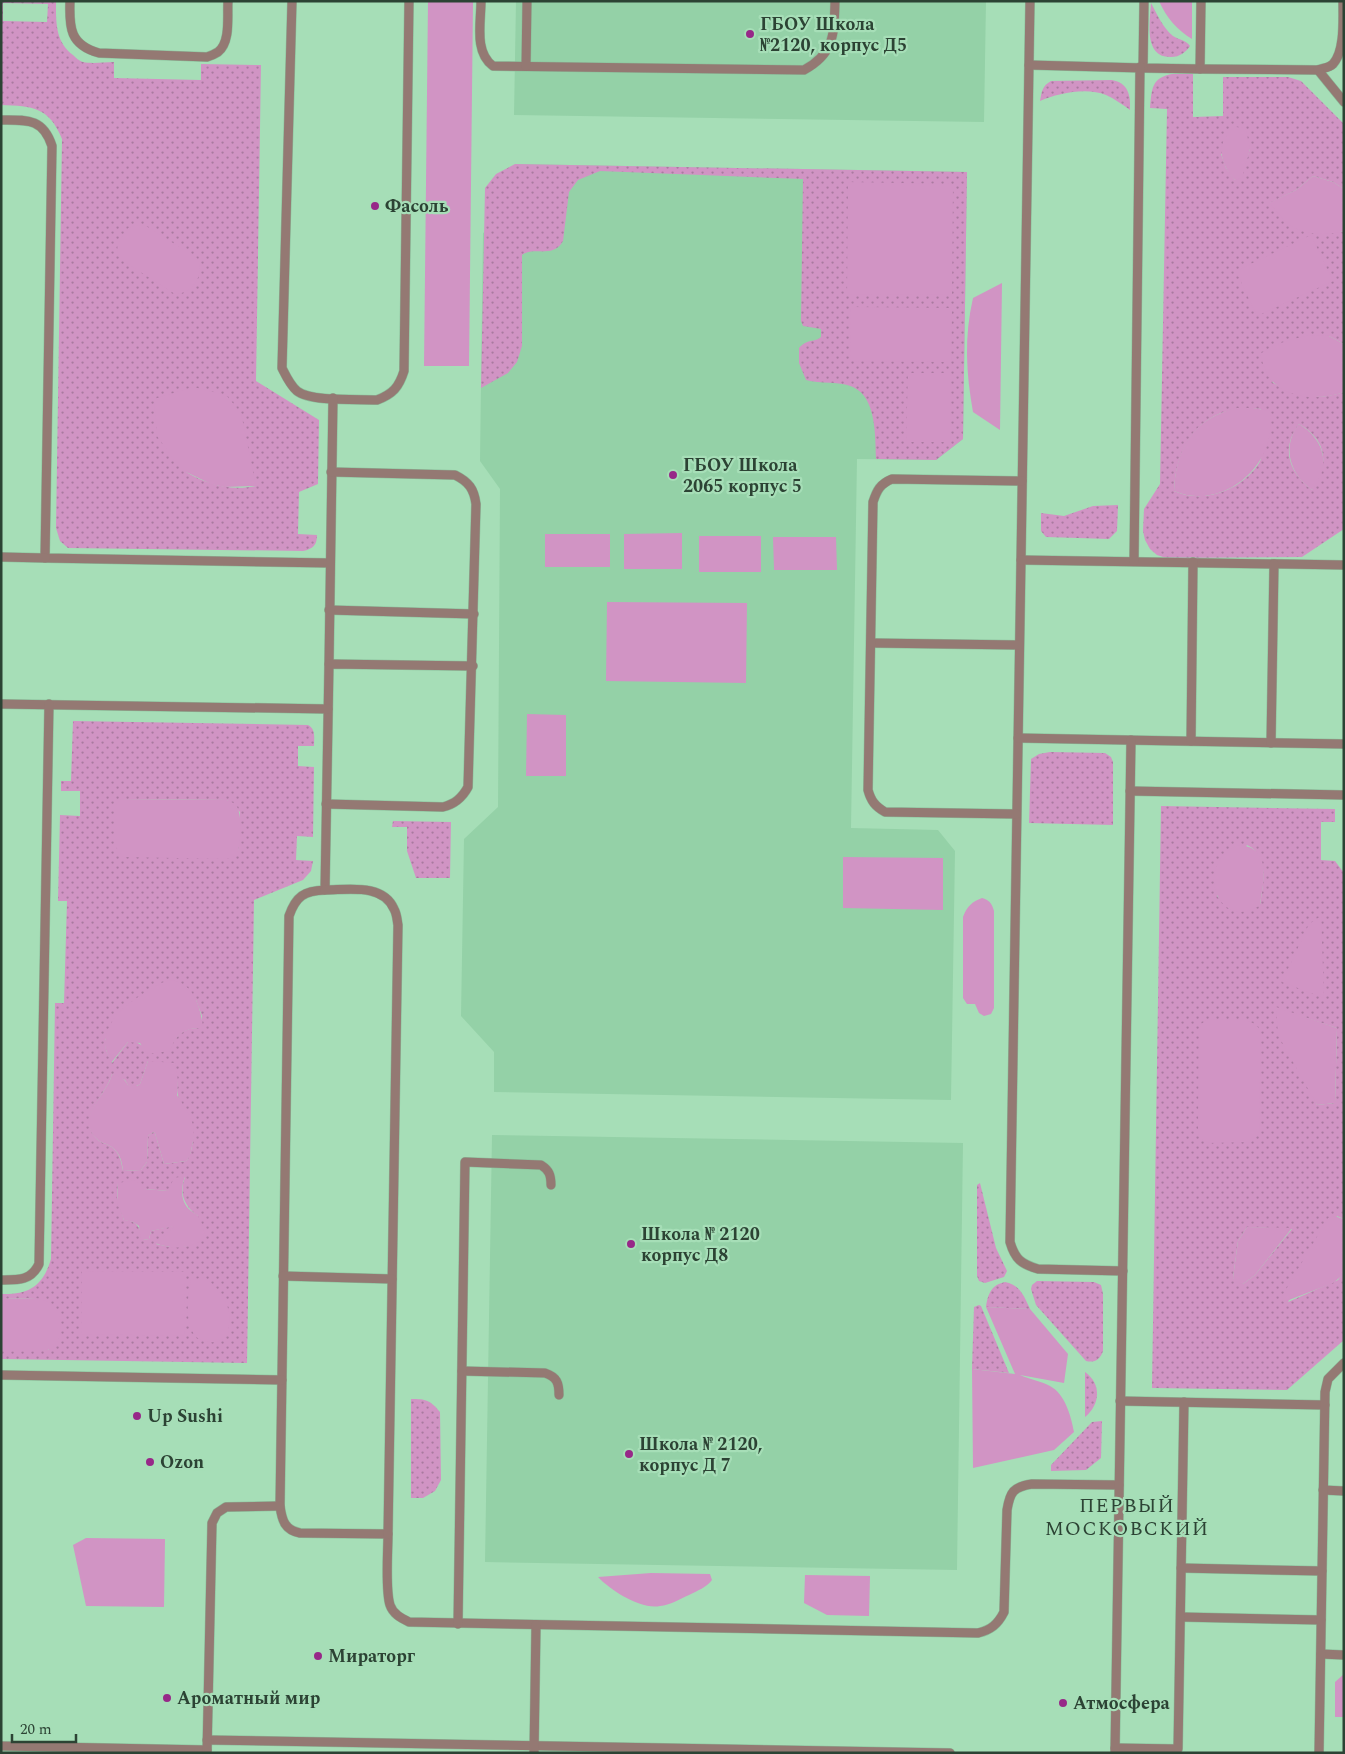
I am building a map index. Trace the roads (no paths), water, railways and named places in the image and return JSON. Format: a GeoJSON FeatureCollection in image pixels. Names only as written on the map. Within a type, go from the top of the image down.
{"type":"FeatureCollection","features":[{"type":"Feature","properties":{"kind":"lane"},"geometry":{"type":"LineString","coordinates":[[70,1],[69,22],[73,34],[80,45],[88,50],[99,54],[207,57],[218,52],[224,45],[227,34],[228,1]]}},
{"type":"Feature","properties":{"kind":"lane"},"geometry":{"type":"LineString","coordinates":[[292,1],[282,368],[288,381],[297,391],[308,398],[377,400],[395,390],[400,384],[404,371],[409,1]]}},
{"type":"Feature","properties":{"kind":"lane"},"geometry":{"type":"LineString","coordinates":[[481,1],[481,48],[483,56],[493,66],[804,70],[816,64],[824,56],[830,45],[834,32],[835,1]]}},
{"type":"Feature","properties":{"kind":"lane"},"geometry":{"type":"LineString","coordinates":[[526,66],[527,1]]}},
{"type":"Feature","properties":{"kind":"lane"},"geometry":{"type":"LineString","coordinates":[[1030,1],[1010,1242],[1013,1252],[1020,1260],[1026,1265],[1038,1269],[1123,1271]]}},
{"type":"Feature","properties":{"kind":"lane"},"geometry":{"type":"LineString","coordinates":[[1134,562],[1144,1]]}},
{"type":"Feature","properties":{"kind":"lane"},"geometry":{"type":"LineString","coordinates":[[1200,69],[1201,1]]}},
{"type":"Feature","properties":{"kind":"lane"},"geometry":{"type":"LineString","coordinates":[[1029,65],[1318,70],[1332,66],[1339,58],[1343,45],[1344,1]]}},
{"type":"Feature","properties":{"kind":"lane"},"geometry":{"type":"LineString","coordinates":[[1318,70],[1344,102]]}},
{"type":"Feature","properties":{"kind":"lane"},"geometry":{"type":"LineString","coordinates":[[1,120],[34,122],[48,134],[52,146],[45,558]]}},
{"type":"Feature","properties":{"kind":"lane"},"geometry":{"type":"LineString","coordinates":[[325,890],[333,398]]}},
{"type":"Feature","properties":{"kind":"lane"},"geometry":{"type":"LineString","coordinates":[[326,804],[442,807],[457,802],[464,795],[468,787],[470,774],[476,504],[474,490],[470,484],[455,475],[332,472]]}},
{"type":"Feature","properties":{"kind":"lane"},"geometry":{"type":"LineString","coordinates":[[1016,814],[885,812],[876,807],[872,801],[868,790],[873,502],[878,488],[892,479],[1022,481]]}},
{"type":"Feature","properties":{"kind":"lane"},"geometry":{"type":"LineString","coordinates":[[1,557],[330,563]]}},
{"type":"Feature","properties":{"kind":"lane"},"geometry":{"type":"LineString","coordinates":[[1020,560],[1344,565]]}},
{"type":"Feature","properties":{"kind":"lane"},"geometry":{"type":"LineString","coordinates":[[1192,741],[1194,562]]}},
{"type":"Feature","properties":{"kind":"lane"},"geometry":{"type":"LineString","coordinates":[[1271,742],[1274,564]]}},
{"type":"Feature","properties":{"kind":"lane"},"geometry":{"type":"LineString","coordinates":[[330,610],[474,614]]}},
{"type":"Feature","properties":{"kind":"lane"},"geometry":{"type":"LineString","coordinates":[[871,642],[1020,645]]}},
{"type":"Feature","properties":{"kind":"lane"},"geometry":{"type":"LineString","coordinates":[[329,664],[472,666]]}},
{"type":"Feature","properties":{"kind":"lane"},"geometry":{"type":"LineString","coordinates":[[1,704],[328,709]]}},
{"type":"Feature","properties":{"kind":"lane"},"geometry":{"type":"LineString","coordinates":[[1,1280],[24,1279],[32,1275],[39,1264],[48,704]]}},
{"type":"Feature","properties":{"kind":"lane"},"geometry":{"type":"LineString","coordinates":[[1018,738],[1344,744]]}},
{"type":"Feature","properties":{"kind":"lane"},"geometry":{"type":"LineString","coordinates":[[1131,740],[1115,1750],[1179,1751],[1184,1402]]}},
{"type":"Feature","properties":{"kind":"lane"},"geometry":{"type":"LineString","coordinates":[[1130,791],[1344,795]]}},
{"type":"Feature","properties":{"kind":"lane"},"geometry":{"type":"LineString","coordinates":[[388,1534],[293,1531],[284,1523],[280,1506],[289,916],[293,904],[299,897],[311,890],[373,891],[383,896],[395,910],[398,925],[388,1534],[388,1594],[390,1606],[395,1613],[409,1622],[458,1624],[978,1633],[995,1626],[1004,1612],[1007,1510],[1009,1497],[1014,1490],[1021,1486],[1032,1484],[1119,1485]]}},
{"type":"Feature","properties":{"kind":"lane"},"geometry":{"type":"LineString","coordinates":[[458,1624],[465,1162],[541,1164],[547,1169],[551,1177],[551,1185]]}},
{"type":"Feature","properties":{"kind":"lane"},"geometry":{"type":"LineString","coordinates":[[283,1276],[392,1279]]}},
{"type":"Feature","properties":{"kind":"lane"},"geometry":{"type":"LineString","coordinates":[[1320,1753],[1326,1384],[1328,1379],[1344,1363]]}},
{"type":"Feature","properties":{"kind":"lane"},"geometry":{"type":"LineString","coordinates":[[462,1372],[545,1373],[556,1379],[559,1385],[559,1395]]}},
{"type":"Feature","properties":{"kind":"lane"},"geometry":{"type":"LineString","coordinates":[[1,1375],[282,1380]]}},
{"type":"Feature","properties":{"kind":"lane"},"geometry":{"type":"LineString","coordinates":[[1120,1401],[1325,1405]]}},
{"type":"Feature","properties":{"kind":"lane"},"geometry":{"type":"LineString","coordinates":[[1323,1490],[1344,1491]]}},
{"type":"Feature","properties":{"kind":"lane"},"geometry":{"type":"LineString","coordinates":[[1,1746],[207,1751],[212,1523],[217,1513],[226,1507],[280,1506]]}},
{"type":"Feature","properties":{"kind":"lane"},"geometry":{"type":"LineString","coordinates":[[1181,1568],[1322,1571]]}},
{"type":"Feature","properties":{"kind":"lane"},"geometry":{"type":"LineString","coordinates":[[1180,1617],[1321,1620]]}},
{"type":"Feature","properties":{"kind":"lane"},"geometry":{"type":"LineString","coordinates":[[534,1749],[536,1625]]}},
{"type":"Feature","properties":{"kind":"lane"},"geometry":{"type":"LineString","coordinates":[[1321,1654],[1344,1655]]}},
{"type":"Feature","properties":{"kind":"lane"},"geometry":{"type":"LineString","coordinates":[[207,1740],[534,1749],[950,1753]]}},
{"type":"Feature","properties":{"kind":"place","name":"ГБОУ Школа №2120, корпус Д5"},"geometry":{"type":"Point","coordinates":[750,34]}},
{"type":"Feature","properties":{"kind":"place","name":"Фасоль"},"geometry":{"type":"Point","coordinates":[375,206]}},
{"type":"Feature","properties":{"kind":"place","name":"ГБОУ Школа 2065 корпус 5"},"geometry":{"type":"Point","coordinates":[673,475]}},
{"type":"Feature","properties":{"kind":"place","name":"Школа № 2120 корпус Д8"},"geometry":{"type":"Point","coordinates":[631,1244]}},
{"type":"Feature","properties":{"kind":"place","name":"Up Sushi"},"geometry":{"type":"Point","coordinates":[137,1416]}},
{"type":"Feature","properties":{"kind":"place","name":"Школа № 2120, корпус Д 7"},"geometry":{"type":"Point","coordinates":[629,1454]}},
{"type":"Feature","properties":{"kind":"place","name":"Ozon"},"geometry":{"type":"Point","coordinates":[150,1462]}},
{"type":"Feature","properties":{"kind":"place","name":"Мираторг"},"geometry":{"type":"Point","coordinates":[318,1656]}},
{"type":"Feature","properties":{"kind":"place","name":"Ароматный мир"},"geometry":{"type":"Point","coordinates":[167,1698]}},
{"type":"Feature","properties":{"kind":"place","name":"Атмосфера"},"geometry":{"type":"Point","coordinates":[1063,1703]}},
{"type":"Feature","properties":{"kind":"district","name":"ПЕРВЫЙ МОСКОВСКИЙ"},"geometry":{"type":"Point","coordinates":[1127,1518]}}]}
